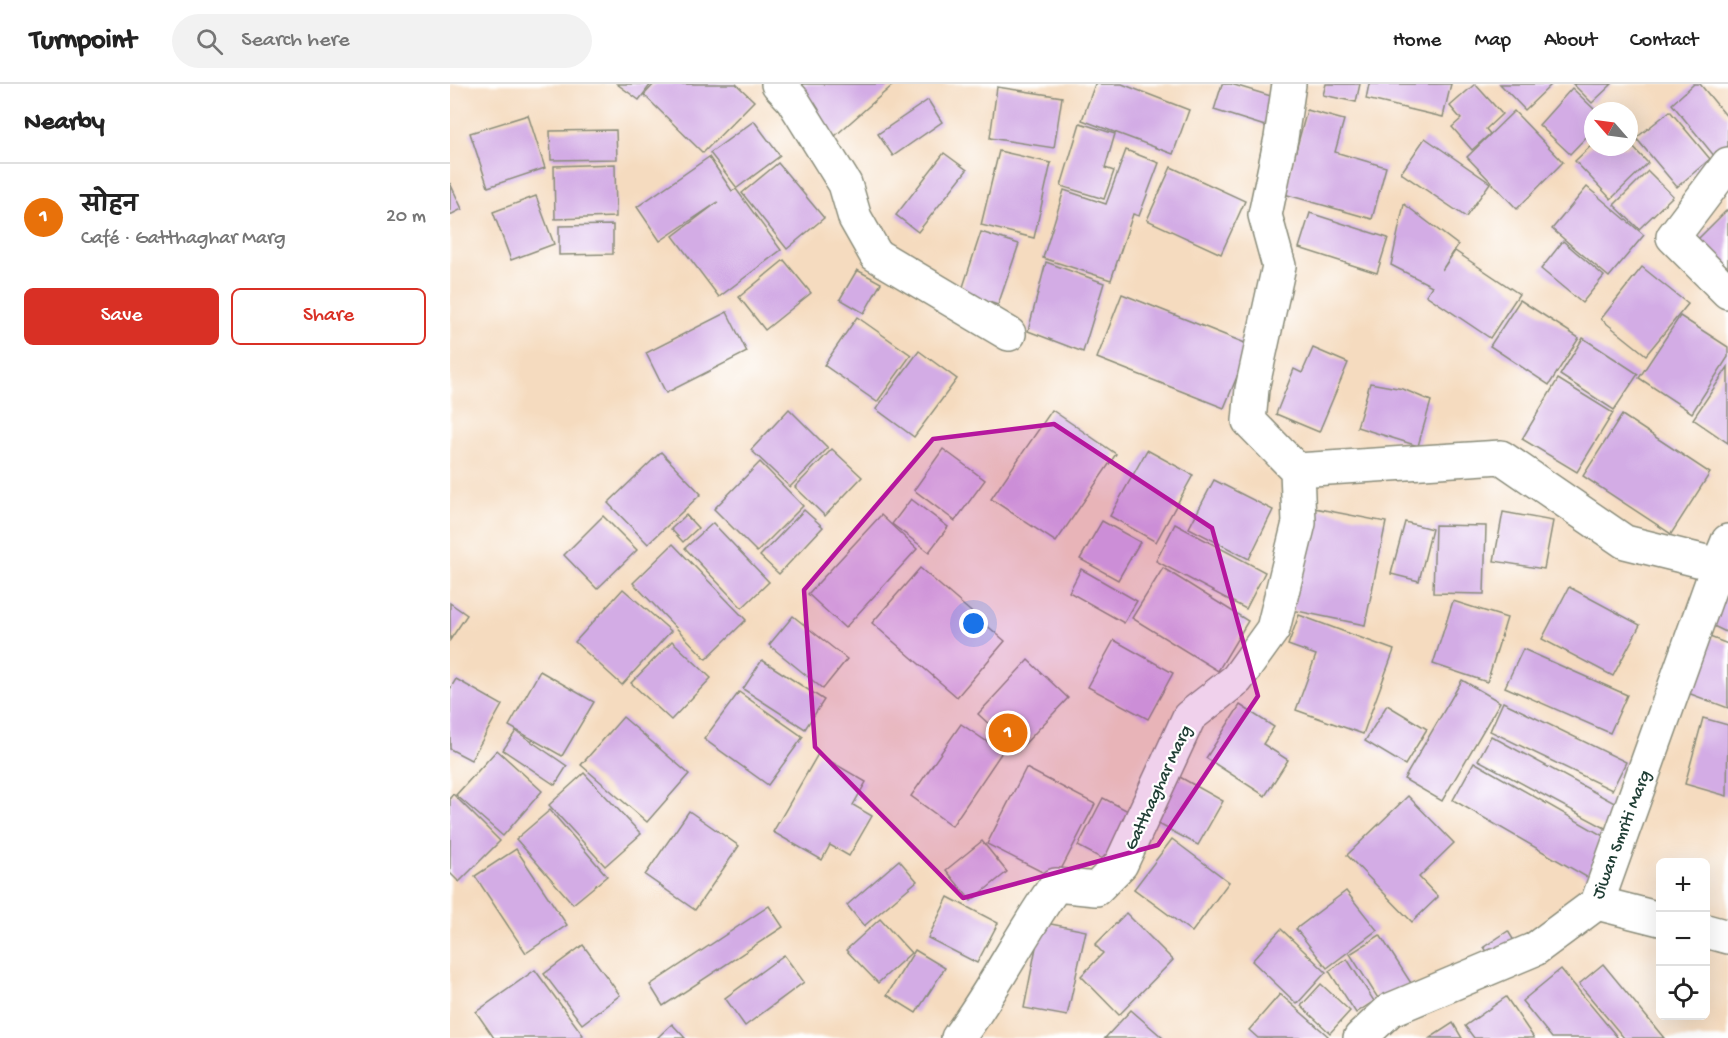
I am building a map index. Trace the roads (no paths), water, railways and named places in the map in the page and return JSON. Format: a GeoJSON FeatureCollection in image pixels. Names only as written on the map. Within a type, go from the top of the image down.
{"type":"FeatureCollection","features":[{"type":"Feature","properties":{"kind":"street"},"geometry":{"type":"LineString","coordinates":[[778,84],[792,99],[845,184],[855,218],[876,255],[1009,333]]}},
{"type":"Feature","properties":{"kind":"street"},"geometry":{"type":"LineString","coordinates":[[1289,84],[1281,138],[1265,215],[1278,266],[1252,389],[1249,422],[1297,470],[1501,457],[1625,542],[1723,553]]}},
{"type":"Feature","properties":{"kind":"street"},"geometry":{"type":"LineString","coordinates":[[1728,164],[1673,237],[1728,292]]}},
{"type":"Feature","properties":{"kind":"street","name":"Gatthaghar Marg"},"geometry":{"type":"LineString","coordinates":[[958,1038],[975,1016],[1031,919],[1056,885],[1096,889],[1121,864],[1189,717],[1237,679],[1274,629],[1299,523],[1297,470]]}},
{"type":"Feature","properties":{"kind":"street","name":"Jiwan Smriti Marg"},"geometry":{"type":"LineString","coordinates":[[1360,1038],[1390,1010],[1535,949],[1597,903],[1723,553]]}},
{"type":"Feature","properties":{"kind":"street"},"geometry":{"type":"LineString","coordinates":[[1597,903],[1656,918]]}},
{"type":"Feature","properties":{"kind":"street"},"geometry":{"type":"LineString","coordinates":[[1710,932],[1728,937]]}},
{"type":"Feature","properties":{"kind":"place","name":"सोहन"},"geometry":{"type":"Point","coordinates":[1008,733]}}]}
